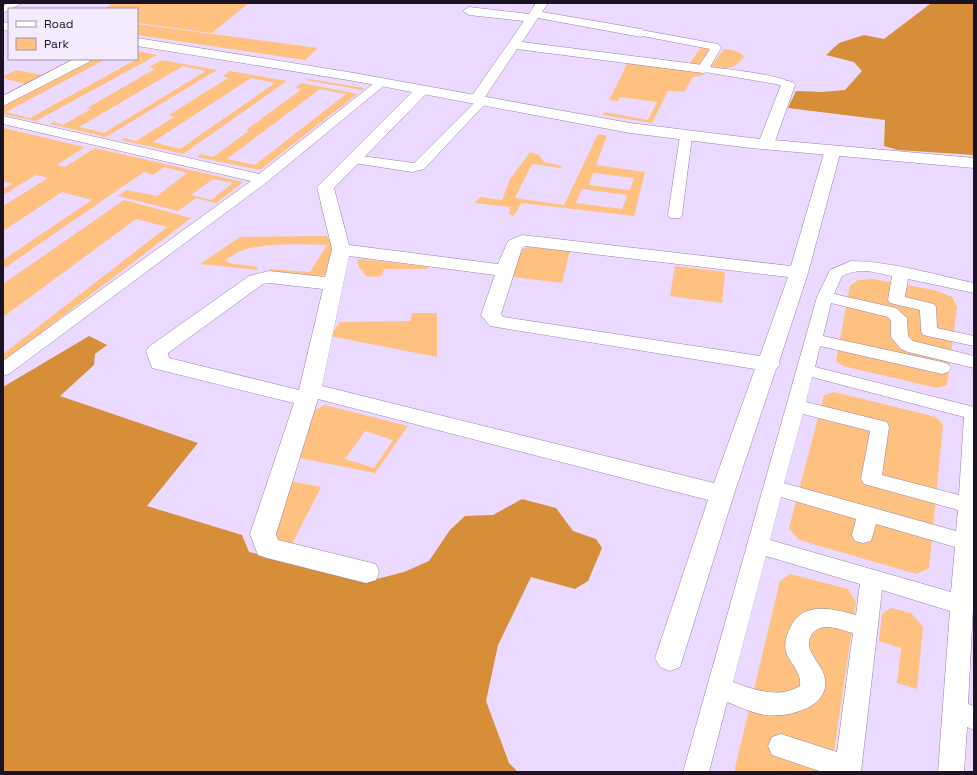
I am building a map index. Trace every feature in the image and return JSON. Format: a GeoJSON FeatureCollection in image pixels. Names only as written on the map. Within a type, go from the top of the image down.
{"type":"FeatureCollection","features":[{"type":"Feature","properties":{"kind":"street"},"geometry":{"type":"LineString","coordinates":[[479,100],[542,3]]}},
{"type":"Feature","properties":{"kind":"street"},"geometry":{"type":"LineString","coordinates":[[469,11],[533,16],[641,33]]}},
{"type":"Feature","properties":{"kind":"street"},"geometry":{"type":"LineString","coordinates":[[138,42],[382,82],[630,128],[686,136],[974,163]]}},
{"type":"Feature","properties":{"kind":"street"},"geometry":{"type":"LineString","coordinates":[[514,45],[703,69]]}},
{"type":"Feature","properties":{"kind":"street"},"geometry":{"type":"LineString","coordinates":[[3,102],[82,60]]}},
{"type":"Feature","properties":{"kind":"street"},"geometry":{"type":"LineString","coordinates":[[766,144],[788,85]]}},
{"type":"Feature","properties":{"kind":"street"},"geometry":{"type":"LineString","coordinates":[[366,572],[267,548],[263,534],[308,395],[341,249],[325,187],[422,90]]}},
{"type":"Feature","properties":{"kind":"street"},"geometry":{"type":"LineString","coordinates":[[670,658],[722,494],[769,364],[799,274],[833,150]]}},
{"type":"Feature","properties":{"kind":"street"},"geometry":{"type":"LineString","coordinates":[[769,364],[497,322],[491,315],[514,245],[522,240],[799,274]]}},
{"type":"Feature","properties":{"kind":"street"},"geometry":{"type":"LineString","coordinates":[[341,249],[505,271]]}},
{"type":"Feature","properties":{"kind":"street"},"geometry":{"type":"LineString","coordinates":[[334,284],[269,277],[256,280],[157,351],[160,363],[308,395],[722,494]]}},
{"type":"Feature","properties":{"kind":"lane"},"geometry":{"type":"LineString","coordinates":[[3,10],[17,3]]}},
{"type":"Feature","properties":{"kind":"lane"},"geometry":{"type":"LineString","coordinates":[[641,33],[714,46],[716,48],[703,69],[779,82],[788,85]]}},
{"type":"Feature","properties":{"kind":"lane"},"geometry":{"type":"LineString","coordinates":[[3,370],[262,179],[382,82]]}},
{"type":"Feature","properties":{"kind":"lane"},"geometry":{"type":"LineString","coordinates":[[354,159],[412,168],[419,166],[479,100]]}},
{"type":"Feature","properties":{"kind":"lane"},"geometry":{"type":"LineString","coordinates":[[3,120],[262,179]]}},
{"type":"Feature","properties":{"kind":"lane"},"geometry":{"type":"LineString","coordinates":[[675,215],[686,136]]}},
{"type":"Feature","properties":{"kind":"lane"},"geometry":{"type":"LineString","coordinates":[[696,772],[825,298],[835,273],[851,266],[866,266],[974,288]]}},
{"type":"Feature","properties":{"kind":"lane"},"geometry":{"type":"LineString","coordinates":[[901,272],[896,300],[928,307],[929,331],[974,341]]}},
{"type":"Feature","properties":{"kind":"lane"},"geometry":{"type":"LineString","coordinates":[[825,298],[890,311],[897,315],[900,321],[899,337],[907,345],[974,362]]}},
{"type":"Feature","properties":{"kind":"lane"},"geometry":{"type":"LineString","coordinates":[[814,339],[889,364],[942,368]]}},
{"type":"Feature","properties":{"kind":"lane"},"geometry":{"type":"LineString","coordinates":[[805,370],[974,413],[966,542],[964,715],[951,772]]}},
{"type":"Feature","properties":{"kind":"lane"},"geometry":{"type":"LineString","coordinates":[[796,406],[880,427],[871,479],[969,505]]}},
{"type":"Feature","properties":{"kind":"lane"},"geometry":{"type":"LineString","coordinates":[[774,488],[966,542]]}},
{"type":"Feature","properties":{"kind":"lane"},"geometry":{"type":"LineString","coordinates":[[863,535],[867,514]]}},
{"type":"Feature","properties":{"kind":"lane"},"geometry":{"type":"LineString","coordinates":[[758,545],[872,578],[966,610]]}},
{"type":"Feature","properties":{"kind":"lane"},"geometry":{"type":"LineString","coordinates":[[781,746],[848,770],[872,578]]}},
{"type":"Feature","properties":{"kind":"lane"},"geometry":{"type":"LineString","coordinates":[[719,688],[764,705],[800,700],[811,692],[813,679],[798,651],[798,638],[802,627],[816,618],[828,617],[866,627]]}},
{"type":"Feature","properties":{"kind":"green space"},"geometry":{"type":"Polygon","coordinates":[[[113,3],[249,3],[212,33],[138,23],[138,8],[106,8],[113,3]]]}},
{"type":"Feature","properties":{"kind":"green space"},"geometry":{"type":"Polygon","coordinates":[[[138,24],[318,48],[305,60],[138,35],[138,24]]]}},
{"type":"Feature","properties":{"kind":"green space"},"geometry":{"type":"Polygon","coordinates":[[[702,46],[711,49],[700,64],[690,63],[702,46]]]}},
{"type":"Feature","properties":{"kind":"green space"},"geometry":{"type":"Polygon","coordinates":[[[724,49],[738,52],[744,57],[730,68],[711,66],[724,49]]]}},
{"type":"Feature","properties":{"kind":"green space"},"geometry":{"type":"Polygon","coordinates":[[[138,51],[157,55],[36,121],[3,114],[3,106],[90,60],[104,60],[6,112],[30,118],[135,60],[138,60],[138,51]]]}},
{"type":"Feature","properties":{"kind":"green space"},"geometry":{"type":"Polygon","coordinates":[[[162,60],[217,70],[106,137],[50,124],[53,122],[63,125],[91,109],[87,108],[155,69],[149,67],[162,60]],[[183,66],[79,127],[104,133],[206,71],[183,66]]]}},
{"type":"Feature","properties":{"kind":"green space"},"geometry":{"type":"Polygon","coordinates":[[[628,62],[698,71],[704,74],[693,77],[684,92],[668,91],[652,123],[603,115],[604,112],[648,120],[657,102],[620,97],[617,101],[609,100],[628,62]]]}},
{"type":"Feature","properties":{"kind":"green space"},"geometry":{"type":"Polygon","coordinates":[[[16,70],[42,75],[26,84],[5,79],[4,76],[16,70]]]}},
{"type":"Feature","properties":{"kind":"green space"},"geometry":{"type":"Polygon","coordinates":[[[230,71],[287,81],[183,154],[121,140],[124,138],[136,141],[174,117],[169,115],[228,78],[223,76],[230,71]],[[251,78],[153,142],[180,149],[275,83],[251,78]]]}},
{"type":"Feature","properties":{"kind":"green space"},"geometry":{"type":"Polygon","coordinates":[[[309,79],[364,88],[363,90],[305,80],[309,79]]]}},
{"type":"Feature","properties":{"kind":"green space"},"geometry":{"type":"Polygon","coordinates":[[[301,83],[357,94],[260,170],[197,157],[200,154],[213,157],[249,131],[246,130],[302,89],[295,88],[301,83]],[[320,89],[227,159],[255,165],[346,94],[320,89]]]}},
{"type":"Feature","properties":{"kind":"green space"},"geometry":{"type":"Polygon","coordinates":[[[3,128],[85,147],[57,165],[65,167],[95,148],[243,182],[216,203],[196,198],[178,211],[118,196],[126,190],[157,196],[187,173],[164,167],[153,175],[144,172],[3,269],[3,260],[92,200],[62,192],[3,231],[3,206],[48,178],[36,175],[3,195],[3,189],[12,184],[3,181],[3,128]],[[213,179],[191,195],[211,200],[233,183],[213,179]]]}},
{"type":"Feature","properties":{"kind":"green space"},"geometry":{"type":"Polygon","coordinates":[[[598,134],[607,136],[596,165],[645,172],[634,216],[521,203],[514,216],[509,214],[510,207],[475,203],[480,197],[502,200],[510,179],[530,152],[539,155],[544,162],[561,166],[561,168],[532,164],[515,198],[564,205],[598,134]],[[593,173],[589,185],[630,190],[634,178],[633,178],[593,173]],[[582,189],[576,203],[622,209],[627,196],[627,195],[582,189]]]}},
{"type":"Feature","properties":{"kind":"green space"},"geometry":{"type":"Polygon","coordinates":[[[124,200],[191,218],[3,362],[3,354],[167,227],[136,219],[3,317],[3,284],[124,200]]]}},
{"type":"Feature","properties":{"kind":"green space"},"geometry":{"type":"Polygon","coordinates":[[[327,236],[335,250],[326,275],[319,276],[269,271],[270,269],[310,272],[327,245],[286,244],[256,247],[238,252],[226,259],[229,263],[257,267],[258,270],[200,264],[240,237],[327,236]]]}},
{"type":"Feature","properties":{"kind":"green space"},"geometry":{"type":"Polygon","coordinates":[[[529,247],[570,251],[562,283],[513,277],[522,249],[529,247]]]}},
{"type":"Feature","properties":{"kind":"green space"},"geometry":{"type":"Polygon","coordinates":[[[361,259],[428,267],[427,269],[384,269],[382,275],[378,277],[366,276],[359,267],[357,260],[361,259]]]}},
{"type":"Feature","properties":{"kind":"green space"},"geometry":{"type":"Polygon","coordinates":[[[675,266],[725,272],[722,303],[670,296],[675,266]]]}},
{"type":"Feature","properties":{"kind":"green space"},"geometry":{"type":"Polygon","coordinates":[[[873,279],[934,290],[952,297],[957,307],[947,385],[937,388],[843,366],[836,361],[850,286],[858,280],[873,279]]]}},
{"type":"Feature","properties":{"kind":"green space"},"geometry":{"type":"Polygon","coordinates":[[[412,313],[437,313],[437,357],[330,336],[340,322],[410,321],[412,313]]]}},
{"type":"Feature","properties":{"kind":"green space"},"geometry":{"type":"Polygon","coordinates":[[[834,392],[936,417],[943,425],[929,568],[916,574],[799,540],[789,528],[824,395],[834,392]]]}},
{"type":"Feature","properties":{"kind":"green space"},"geometry":{"type":"Polygon","coordinates":[[[325,405],[408,426],[375,473],[300,458],[313,411],[325,405]],[[365,431],[345,459],[374,468],[393,440],[365,431]]]}},
{"type":"Feature","properties":{"kind":"green space"},"geometry":{"type":"Polygon","coordinates":[[[290,481],[321,487],[291,546],[272,541],[290,481]]]}},
{"type":"Feature","properties":{"kind":"green space"},"geometry":{"type":"Polygon","coordinates":[[[790,574],[848,589],[856,602],[831,772],[734,772],[780,581],[790,574]]]}},
{"type":"Feature","properties":{"kind":"green space"},"geometry":{"type":"Polygon","coordinates":[[[891,608],[911,613],[923,627],[917,689],[897,683],[901,648],[879,641],[882,614],[891,608]]]}},
{"type":"Feature","properties":{"kind":"shaded area"},"geometry":{"type":"Polygon","coordinates":[[[928,3],[974,3],[974,155],[898,150],[884,146],[885,120],[788,108],[796,91],[822,92],[845,90],[862,71],[854,62],[826,55],[839,43],[864,35],[884,39],[930,4],[928,3]]]}},
{"type":"Feature","properties":{"kind":"shaded area"},"geometry":{"type":"Polygon","coordinates":[[[89,336],[107,345],[95,354],[94,365],[60,396],[198,443],[147,506],[242,535],[249,552],[373,580],[404,572],[429,561],[450,530],[465,516],[493,515],[522,499],[556,508],[573,531],[596,539],[602,548],[588,581],[575,589],[531,577],[498,645],[486,701],[509,763],[518,772],[3,772],[3,387],[89,336]]]}}]}
